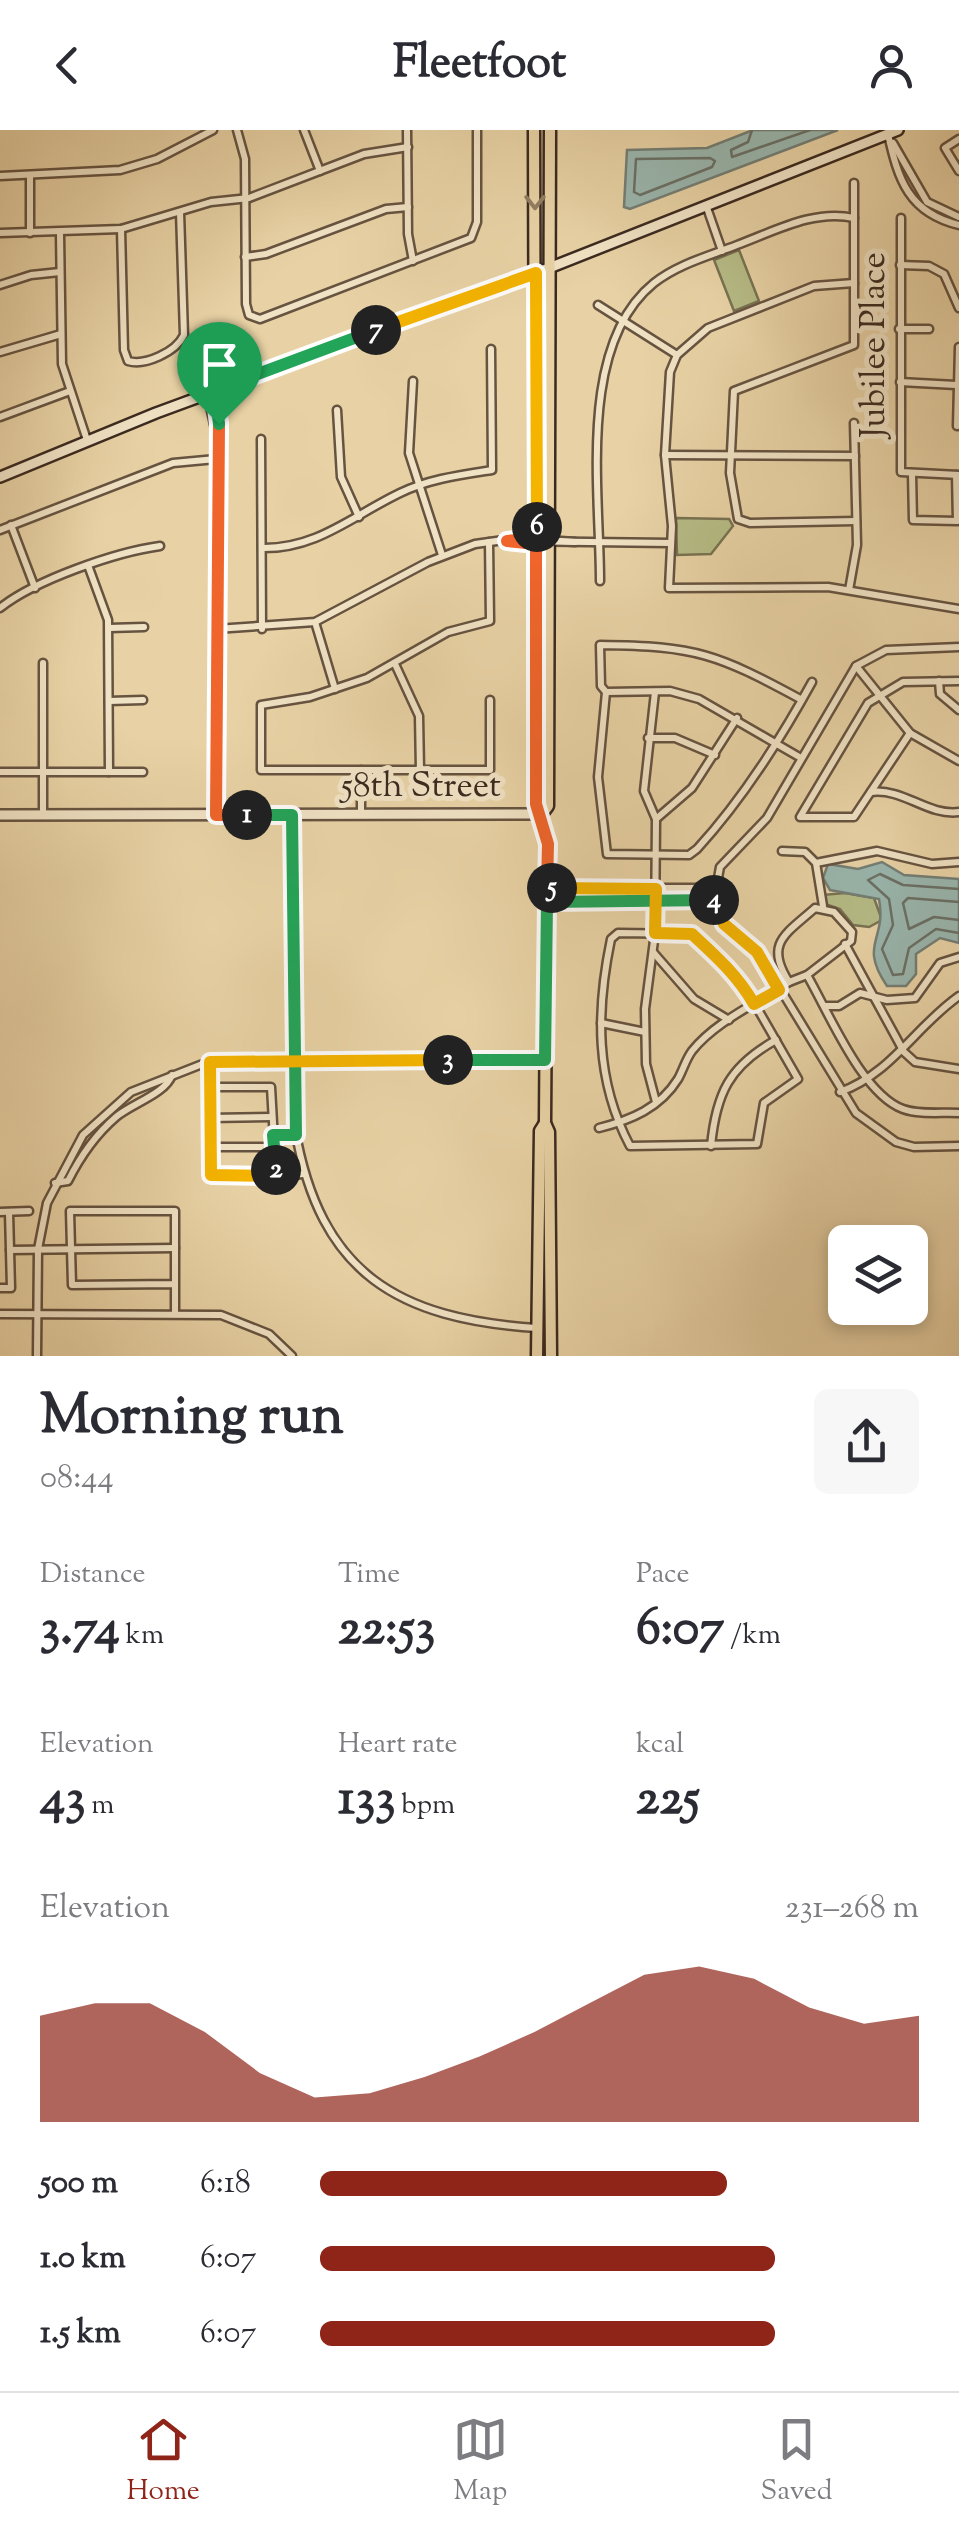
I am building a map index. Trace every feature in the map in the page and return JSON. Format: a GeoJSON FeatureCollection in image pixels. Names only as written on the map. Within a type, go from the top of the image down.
{"type":"FeatureCollection","features":[{"type":"Feature","properties":{"kind":"main road"},"geometry":{"type":"LineString","coordinates":[[534,130],[548,806],[542,814],[547,888],[545,1123],[550,1192],[551,1356]]}},
{"type":"Feature","properties":{"kind":"main road"},"geometry":{"type":"LineString","coordinates":[[542,541],[550,130]]}},
{"type":"Feature","properties":{"kind":"main road"},"geometry":{"type":"LineString","coordinates":[[0,477],[211,392],[536,273],[892,132]]}},
{"type":"Feature","properties":{"kind":"main road","name":"58th Street"},"geometry":{"type":"LineString","coordinates":[[0,816],[542,814]]}},
{"type":"Feature","properties":{"kind":"main road"},"geometry":{"type":"LineString","coordinates":[[538,1356],[540,1141],[545,1123]]}},
{"type":"Feature","properties":{"kind":"main road"},"geometry":{"type":"LineString","coordinates":[[540,1141],[544,1184],[550,1192]]}},
{"type":"Feature","properties":{"kind":"street"},"geometry":{"type":"LineString","coordinates":[[0,176],[83,175],[132,168],[213,130]]}},
{"type":"Feature","properties":{"kind":"street"},"geometry":{"type":"LineString","coordinates":[[238,130],[244,159],[246,304],[251,317],[264,318],[413,262],[474,234],[477,130]]}},
{"type":"Feature","properties":{"kind":"street"},"geometry":{"type":"LineString","coordinates":[[304,130],[320,171]]}},
{"type":"Feature","properties":{"kind":"street"},"geometry":{"type":"LineString","coordinates":[[408,130],[413,262]]}},
{"type":"Feature","properties":{"kind":"street"},"geometry":{"type":"LineString","coordinates":[[892,132],[926,201],[959,216]]}},
{"type":"Feature","properties":{"kind":"street"},"geometry":{"type":"LineString","coordinates":[[892,132],[903,190],[920,208],[959,225]]}},
{"type":"Feature","properties":{"kind":"street"},"geometry":{"type":"LineString","coordinates":[[959,139],[945,148],[959,171]]}},
{"type":"Feature","properties":{"kind":"street"},"geometry":{"type":"LineString","coordinates":[[0,233],[121,229],[211,202],[245,199],[374,151],[408,147]]}},
{"type":"Feature","properties":{"kind":"street"},"geometry":{"type":"LineString","coordinates":[[30,176],[30,234]]}},
{"type":"Feature","properties":{"kind":"street"},"geometry":{"type":"LineString","coordinates":[[854,183],[854,344],[734,391],[731,456],[738,519],[750,523],[856,521]]}},
{"type":"Feature","properties":{"kind":"street"},"geometry":{"type":"LineString","coordinates":[[920,208],[926,201]]}},
{"type":"Feature","properties":{"kind":"street"},"geometry":{"type":"LineString","coordinates":[[705,204],[722,251]]}},
{"type":"Feature","properties":{"kind":"street"},"geometry":{"type":"LineString","coordinates":[[246,257],[266,254],[386,209],[408,206]]}},
{"type":"Feature","properties":{"kind":"street"},"geometry":{"type":"LineString","coordinates":[[121,229],[123,342],[131,363],[179,345],[184,328],[180,212]]}},
{"type":"Feature","properties":{"kind":"street"},"geometry":{"type":"LineString","coordinates":[[600,581],[600,376],[622,321],[653,284],[683,266],[815,216],[854,218]]}},
{"type":"Feature","properties":{"kind":"street","name":"Jubilee Place"},"geometry":{"type":"LineString","coordinates":[[901,218],[901,472],[912,474]]}},
{"type":"Feature","properties":{"kind":"street"},"geometry":{"type":"LineString","coordinates":[[60,234],[62,364],[87,440]]}},
{"type":"Feature","properties":{"kind":"street"},"geometry":{"type":"LineString","coordinates":[[900,265],[928,266],[944,274],[959,306]]}},
{"type":"Feature","properties":{"kind":"street"},"geometry":{"type":"LineString","coordinates":[[0,285],[31,274],[60,272]]}},
{"type":"Feature","properties":{"kind":"street"},"geometry":{"type":"LineString","coordinates":[[854,283],[814,286],[708,328],[677,355],[670,372],[665,456],[671,543],[668,588],[849,590],[959,609]]}},
{"type":"Feature","properties":{"kind":"street"},"geometry":{"type":"LineString","coordinates":[[598,305],[677,355]]}},
{"type":"Feature","properties":{"kind":"street"},"geometry":{"type":"LineString","coordinates":[[899,330],[929,329]]}},
{"type":"Feature","properties":{"kind":"street"},"geometry":{"type":"LineString","coordinates":[[0,352],[61,334]]}},
{"type":"Feature","properties":{"kind":"street"},"geometry":{"type":"LineString","coordinates":[[957,426],[959,347]]}},
{"type":"Feature","properties":{"kind":"street"},"geometry":{"type":"LineString","coordinates":[[262,548],[310,543],[420,486],[492,470],[491,350]]}},
{"type":"Feature","properties":{"kind":"street"},"geometry":{"type":"LineString","coordinates":[[413,381],[408,453],[442,555]]}},
{"type":"Feature","properties":{"kind":"street"},"geometry":{"type":"LineString","coordinates":[[900,382],[956,385]]}},
{"type":"Feature","properties":{"kind":"street"},"geometry":{"type":"LineString","coordinates":[[0,417],[70,391]]}},
{"type":"Feature","properties":{"kind":"street"},"geometry":{"type":"LineString","coordinates":[[211,392],[216,430],[216,815]]}},
{"type":"Feature","properties":{"kind":"street"},"geometry":{"type":"LineString","coordinates":[[337,410],[341,477],[359,516]]}},
{"type":"Feature","properties":{"kind":"street"},"geometry":{"type":"LineString","coordinates":[[849,590],[856,521],[854,423]]}},
{"type":"Feature","properties":{"kind":"street"},"geometry":{"type":"LineString","coordinates":[[261,439],[262,629]]}},
{"type":"Feature","properties":{"kind":"street"},"geometry":{"type":"LineString","coordinates":[[665,456],[855,456]]}},
{"type":"Feature","properties":{"kind":"street"},"geometry":{"type":"LineString","coordinates":[[0,530],[173,463],[216,459]]}},
{"type":"Feature","properties":{"kind":"street"},"geometry":{"type":"LineString","coordinates":[[912,474],[958,474],[957,520],[913,520],[912,474]]}},
{"type":"Feature","properties":{"kind":"street"},"geometry":{"type":"LineString","coordinates":[[11,525],[35,588]]}},
{"type":"Feature","properties":{"kind":"street"},"geometry":{"type":"LineString","coordinates":[[490,542],[490,621],[448,632],[395,664],[334,689],[261,705],[262,770],[490,770],[490,700]]}},
{"type":"Feature","properties":{"kind":"street"},"geometry":{"type":"LineString","coordinates":[[216,629],[262,629],[316,622],[442,555],[490,542],[671,543]]}},
{"type":"Feature","properties":{"kind":"street"},"geometry":{"type":"LineString","coordinates":[[0,608],[35,588],[137,549],[160,546]]}},
{"type":"Feature","properties":{"kind":"street"},"geometry":{"type":"LineString","coordinates":[[90,568],[109,628],[109,772]]}},
{"type":"Feature","properties":{"kind":"street"},"geometry":{"type":"LineString","coordinates":[[316,622],[334,689]]}},
{"type":"Feature","properties":{"kind":"street"},"geometry":{"type":"LineString","coordinates":[[109,628],[144,627]]}},
{"type":"Feature","properties":{"kind":"street"},"geometry":{"type":"LineString","coordinates":[[802,700],[718,656],[676,646],[600,645],[600,686],[606,692],[655,692],[699,699],[802,758]]}},
{"type":"Feature","properties":{"kind":"street"},"geometry":{"type":"LineString","coordinates":[[959,647],[886,650],[856,666],[759,830],[720,867],[714,900],[724,924],[757,952],[840,1092],[874,1128],[896,1142],[914,1147],[959,1146]]}},
{"type":"Feature","properties":{"kind":"street"},"geometry":{"type":"LineString","coordinates":[[43,662],[43,815]]}},
{"type":"Feature","properties":{"kind":"street"},"geometry":{"type":"LineString","coordinates":[[395,664],[419,716],[420,770]]}},
{"type":"Feature","properties":{"kind":"street"},"geometry":{"type":"LineString","coordinates":[[856,666],[910,733],[959,761]]}},
{"type":"Feature","properties":{"kind":"street"},"geometry":{"type":"LineString","coordinates":[[939,681],[940,694],[959,710]]}},
{"type":"Feature","properties":{"kind":"street"},"geometry":{"type":"LineString","coordinates":[[606,692],[598,777],[607,854],[689,855],[738,804],[812,682]]}},
{"type":"Feature","properties":{"kind":"street"},"geometry":{"type":"LineString","coordinates":[[910,733],[854,818],[800,817],[868,703],[903,682],[959,682]]}},
{"type":"Feature","properties":{"kind":"street"},"geometry":{"type":"LineString","coordinates":[[655,692],[644,791],[656,818],[655,933],[647,981],[645,1032],[646,1064],[656,1102]]}},
{"type":"Feature","properties":{"kind":"street"},"geometry":{"type":"LineString","coordinates":[[108,700],[144,700]]}},
{"type":"Feature","properties":{"kind":"street"},"geometry":{"type":"LineString","coordinates":[[656,818],[692,788],[736,718]]}},
{"type":"Feature","properties":{"kind":"street"},"geometry":{"type":"LineString","coordinates":[[648,738],[674,738],[714,756]]}},
{"type":"Feature","properties":{"kind":"street"},"geometry":{"type":"LineString","coordinates":[[361,770],[362,815]]}},
{"type":"Feature","properties":{"kind":"street"},"geometry":{"type":"LineString","coordinates":[[0,772],[143,772]]}},
{"type":"Feature","properties":{"kind":"street"},"geometry":{"type":"LineString","coordinates":[[871,792],[901,794],[942,814],[959,812]]}},
{"type":"Feature","properties":{"kind":"street"},"geometry":{"type":"LineString","coordinates":[[292,815],[296,1135],[303,1174],[321,1216],[341,1248],[369,1278],[397,1297],[478,1324],[537,1328]]}},
{"type":"Feature","properties":{"kind":"street"},"geometry":{"type":"LineString","coordinates":[[782,851],[805,852],[816,863],[823,906]]}},
{"type":"Feature","properties":{"kind":"street"},"geometry":{"type":"LineString","coordinates":[[816,863],[877,852],[926,864],[959,862]]}},
{"type":"Feature","properties":{"kind":"street"},"geometry":{"type":"LineString","coordinates":[[547,888],[716,888]]}},
{"type":"Feature","properties":{"kind":"street"},"geometry":{"type":"LineString","coordinates":[[547,902],[714,900]]}},
{"type":"Feature","properties":{"kind":"street"},"geometry":{"type":"LineString","coordinates":[[599,1128],[634,1119],[671,1089],[693,1050],[728,1020],[807,975],[845,944],[852,932],[823,906]]}},
{"type":"Feature","properties":{"kind":"street"},"geometry":{"type":"LineString","coordinates":[[790,982],[776,958],[779,941],[810,912],[823,906]]}},
{"type":"Feature","properties":{"kind":"street"},"geometry":{"type":"LineString","coordinates":[[618,933],[692,934],[705,950],[736,973],[754,1004],[798,1079],[764,1103],[758,1144],[630,1146],[605,1083],[600,1023],[611,939],[618,933]]}},
{"type":"Feature","properties":{"kind":"street"},"geometry":{"type":"LineString","coordinates":[[845,944],[868,993],[904,1052],[926,1066],[955,1067],[956,1057]]}},
{"type":"Feature","properties":{"kind":"street"},"geometry":{"type":"LineString","coordinates":[[652,952],[694,1000],[728,1020]]}},
{"type":"Feature","properties":{"kind":"street"},"geometry":{"type":"LineString","coordinates":[[824,1006],[840,1006],[860,993],[887,1000],[915,998],[940,962],[959,958]]}},
{"type":"Feature","properties":{"kind":"street"},"geometry":{"type":"LineString","coordinates":[[647,981],[655,972],[671,975]]}},
{"type":"Feature","properties":{"kind":"street"},"geometry":{"type":"LineString","coordinates":[[807,975],[869,1082],[901,1108],[959,1113]]}},
{"type":"Feature","properties":{"kind":"street"},"geometry":{"type":"LineString","coordinates":[[840,1092],[869,1082],[904,1052],[923,1026],[959,996]]}},
{"type":"Feature","properties":{"kind":"street"},"geometry":{"type":"LineString","coordinates":[[600,1023],[645,1032]]}},
{"type":"Feature","properties":{"kind":"street"},"geometry":{"type":"LineString","coordinates":[[711,1146],[718,1096],[733,1070],[776,1040]]}},
{"type":"Feature","properties":{"kind":"street"},"geometry":{"type":"LineString","coordinates":[[37,1356],[38,1249],[55,1183],[83,1135],[131,1092],[210,1062],[545,1060]]}},
{"type":"Feature","properties":{"kind":"street"},"geometry":{"type":"LineString","coordinates":[[210,1062],[211,1175],[303,1174]]}},
{"type":"Feature","properties":{"kind":"street"},"geometry":{"type":"LineString","coordinates":[[210,1087],[271,1087],[276,1176]]}},
{"type":"Feature","properties":{"kind":"street"},"geometry":{"type":"LineString","coordinates":[[210,1118],[272,1117]]}},
{"type":"Feature","properties":{"kind":"street"},"geometry":{"type":"LineString","coordinates":[[273,1135],[296,1135]]}},
{"type":"Feature","properties":{"kind":"street"},"geometry":{"type":"LineString","coordinates":[[210,1146],[273,1146]]}},
{"type":"Feature","properties":{"kind":"street"},"geometry":{"type":"LineString","coordinates":[[175,1284],[72,1284],[70,1211],[175,1211],[176,1313]]}},
{"type":"Feature","properties":{"kind":"street"},"geometry":{"type":"LineString","coordinates":[[0,1288],[11,1288],[4,1212],[29,1212]]}},
{"type":"Feature","properties":{"kind":"street"},"geometry":{"type":"LineString","coordinates":[[10,1250],[175,1248]]}},
{"type":"Feature","properties":{"kind":"street"},"geometry":{"type":"LineString","coordinates":[[0,1314],[221,1315],[269,1334],[292,1356]]}},
{"type":"Feature","properties":{"kind":"green space"},"geometry":{"type":"Polygon","coordinates":[[[739,250],[759,301],[734,311],[714,260],[739,250]]]}},
{"type":"Feature","properties":{"kind":"green space"},"geometry":{"type":"Polygon","coordinates":[[[676,518],[729,519],[733,526],[711,554],[677,555],[676,518]]]}},
{"type":"Feature","properties":{"kind":"green space"},"geometry":{"type":"Polygon","coordinates":[[[845,893],[874,898],[882,920],[869,927],[853,925],[840,909],[825,904],[822,895],[845,893]]]}},
{"type":"Feature","properties":{"kind":"water"},"geometry":{"type":"Polygon","coordinates":[[[753,130],[838,130],[630,209],[624,207],[627,150],[707,148],[753,130]]]}},
{"type":"Feature","properties":{"kind":"water"},"geometry":{"type":"Polygon","coordinates":[[[882,862],[904,875],[959,879],[959,943],[940,938],[916,954],[916,974],[906,986],[887,986],[875,960],[879,899],[830,890],[823,878],[828,864],[858,869],[882,862]]]}},
{"type":"Feature","properties":{"kind":"route"},"geometry":{"type":"LineString","coordinates":[[219,424],[215,390],[536,273],[536,538],[507,541],[536,544],[536,804],[548,844],[547,888],[656,889],[655,900],[655,933],[692,934],[705,950],[736,973],[754,1004],[779,990],[757,952],[724,924],[714,900],[655,900],[650,900],[547,902],[545,1060],[296,1060],[210,1062],[211,1175],[276,1176],[273,1135],[296,1135],[296,1060],[292,815],[216,815],[219,424]]}}]}
